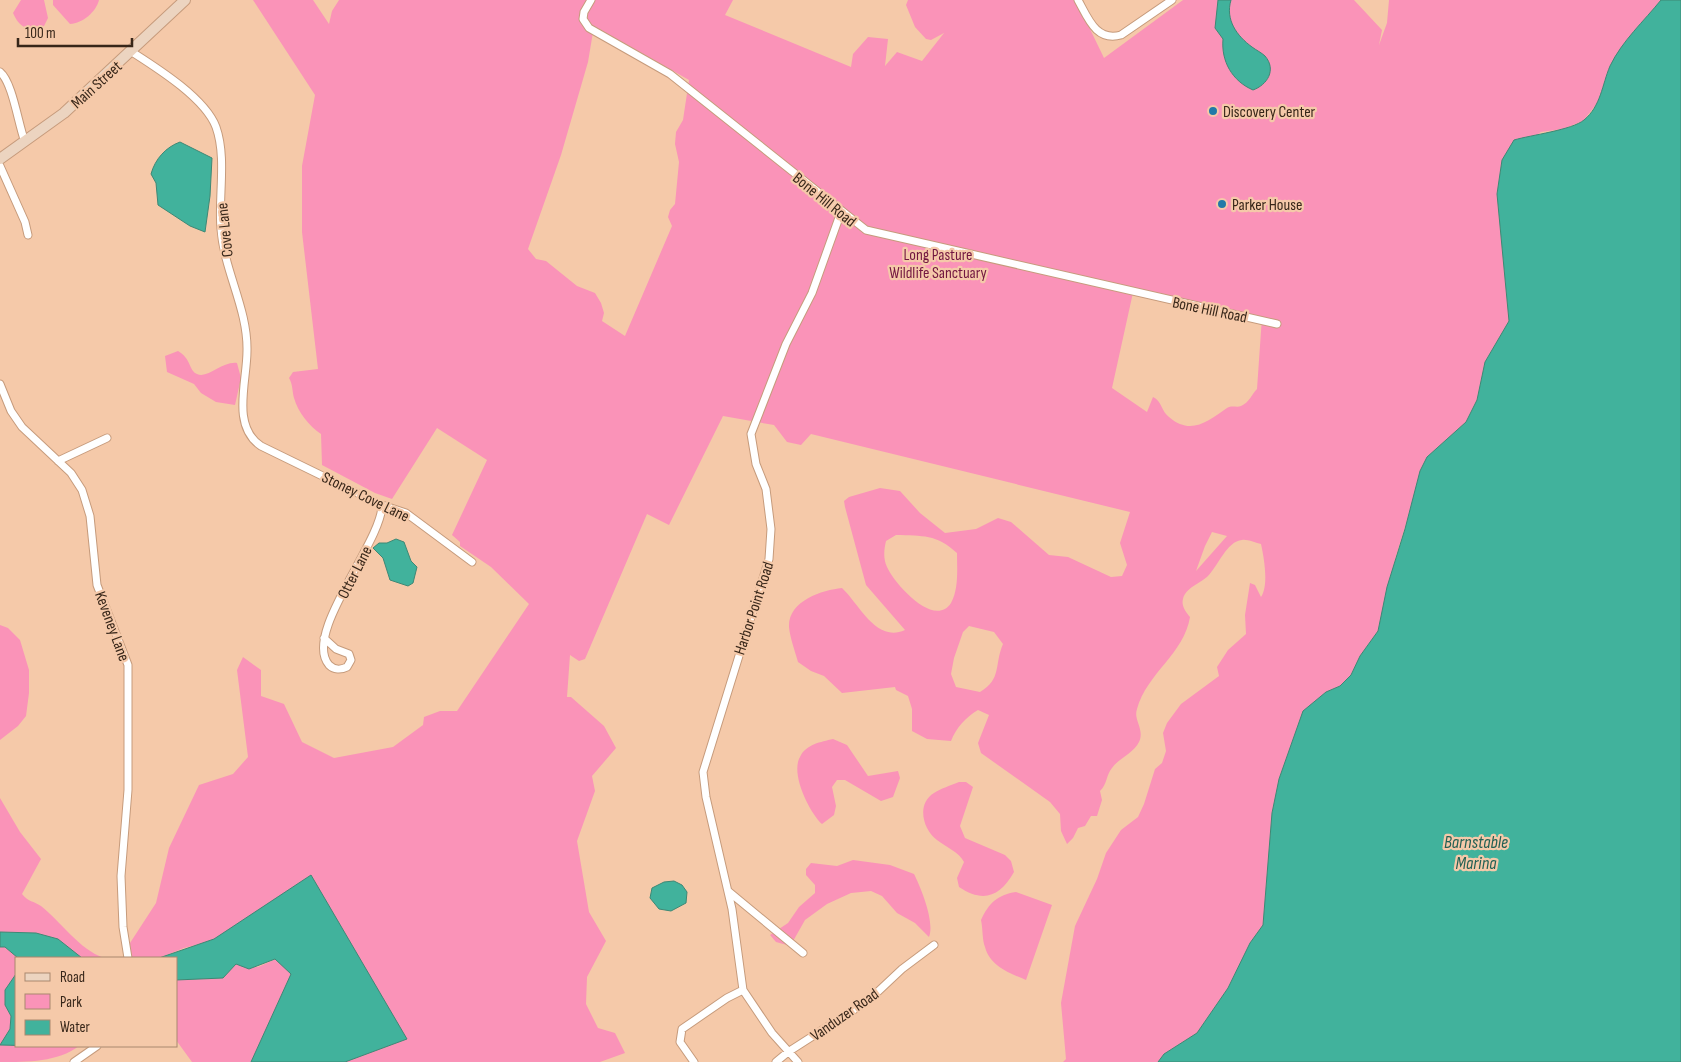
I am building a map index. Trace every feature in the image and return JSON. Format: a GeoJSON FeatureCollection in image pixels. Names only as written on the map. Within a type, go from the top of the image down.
{"type":"FeatureCollection","features":[{"type":"Feature","properties":{"kind":"main road","name":"Main Street"},"geometry":{"type":"LineString","coordinates":[[0,159],[64,113],[132,52],[185,0]]}},
{"type":"Feature","properties":{"kind":"street","name":"Bone Hill Road"},"geometry":{"type":"LineString","coordinates":[[591,0],[584,12],[583,19],[589,28],[670,74],[840,212],[866,230],[1278,324]]}},
{"type":"Feature","properties":{"kind":"street"},"geometry":{"type":"LineString","coordinates":[[1078,0],[1095,30],[1114,38],[1121,36],[1172,0]]}},
{"type":"Feature","properties":{"kind":"street","name":"Cove Lane"},"geometry":{"type":"LineString","coordinates":[[132,52],[160,70],[194,99],[216,127],[220,152],[222,243],[246,328],[248,351],[244,416],[246,428],[254,442]]}},
{"type":"Feature","properties":{"kind":"street"},"geometry":{"type":"LineString","coordinates":[[0,72],[9,87],[25,142]]}},
{"type":"Feature","properties":{"kind":"street"},"geometry":{"type":"LineString","coordinates":[[0,166],[25,222],[28,235]]}},
{"type":"Feature","properties":{"kind":"street","name":"Harbor Point Road"},"geometry":{"type":"LineString","coordinates":[[743,990],[737,938],[706,797],[703,772],[769,559],[771,529],[766,489],[756,464],[751,434],[786,344],[812,293],[840,212]]}},
{"type":"Feature","properties":{"kind":"street","name":"Keveney Lane"},"geometry":{"type":"LineString","coordinates":[[0,384],[11,411],[22,427],[78,482],[88,504],[97,585],[128,665],[128,790],[122,876],[123,927],[128,956]]}},
{"type":"Feature","properties":{"kind":"street"},"geometry":{"type":"LineString","coordinates":[[58,461],[107,438]]}},
{"type":"Feature","properties":{"kind":"street","name":"Stoney Cove Lane"},"geometry":{"type":"LineString","coordinates":[[254,442],[382,505],[406,513],[472,562]]}},
{"type":"Feature","properties":{"kind":"street","name":"Otter Lane"},"geometry":{"type":"LineString","coordinates":[[324,638],[350,575],[371,538],[380,516],[382,505]]}},
{"type":"Feature","properties":{"kind":"street"},"geometry":{"type":"LineString","coordinates":[[324,638],[336,650],[349,654],[351,660],[347,668],[339,670],[330,666],[327,661],[324,638]]}},
{"type":"Feature","properties":{"kind":"street"},"geometry":{"type":"LineString","coordinates":[[727,890],[802,953]]}},
{"type":"Feature","properties":{"kind":"street","name":"Vanduzer Road"},"geometry":{"type":"LineString","coordinates":[[776,1062],[788,1052],[869,1000],[902,969],[934,945]]}},
{"type":"Feature","properties":{"kind":"street"},"geometry":{"type":"LineString","coordinates":[[694,1062],[680,1042],[682,1030],[719,1003],[743,990],[788,1052],[798,1062]]}},
{"type":"Feature","properties":{"kind":"street"},"geometry":{"type":"LineString","coordinates":[[74,1062],[96,1047]]}},
{"type":"Feature","properties":{"kind":"green space"},"geometry":{"type":"Polygon","coordinates":[[[21,0],[44,0],[48,18],[43,28],[28,29],[18,22],[13,13],[21,0]]]}},
{"type":"Feature","properties":{"kind":"green space"},"geometry":{"type":"Polygon","coordinates":[[[53,0],[99,0],[95,9],[88,16],[80,22],[70,24],[53,5],[53,0]]]}},
{"type":"Feature","properties":{"kind":"green space","name":"Long Pasture Wildlife Sanctuary"},"geometry":{"type":"Polygon","coordinates":[[[253,0],[313,0],[329,24],[332,11],[339,0],[733,0],[725,15],[851,67],[853,54],[868,37],[888,39],[885,66],[897,52],[922,61],[944,33],[931,40],[926,39],[915,27],[906,5],[908,0],[1076,0],[1104,58],[1183,0],[1354,0],[1382,30],[1379,45],[1387,23],[1389,0],[1661,0],[1625,42],[1610,67],[1599,101],[1583,121],[1563,129],[1541,132],[1502,160],[1497,194],[1509,321],[1485,362],[1477,400],[1466,422],[1427,457],[1396,556],[1378,631],[1360,656],[1351,675],[1340,686],[1326,692],[1303,712],[1279,779],[1272,813],[1263,925],[1250,943],[1228,988],[1197,1033],[1164,1054],[1158,1062],[1063,1062],[1066,1059],[1061,1003],[1075,926],[1097,879],[1106,853],[1121,830],[1138,817],[1144,804],[1155,769],[1162,763],[1166,751],[1163,733],[1167,723],[1181,704],[1219,676],[1217,667],[1228,650],[1246,634],[1245,615],[1250,583],[1255,585],[1261,597],[1265,586],[1261,544],[1244,540],[1237,541],[1227,549],[1212,572],[1184,595],[1183,606],[1190,617],[1181,642],[1142,696],[1136,713],[1141,733],[1139,742],[1110,771],[1100,791],[1102,800],[1097,816],[1091,816],[1085,826],[1078,828],[1073,838],[1067,844],[1061,831],[1060,814],[1050,802],[981,753],[978,743],[989,715],[978,710],[959,727],[951,741],[927,739],[912,731],[912,709],[908,696],[896,690],[895,687],[842,693],[824,676],[811,671],[798,662],[791,640],[790,618],[794,610],[808,598],[825,591],[842,588],[877,627],[895,633],[905,630],[866,585],[845,507],[844,501],[849,497],[880,488],[900,491],[920,513],[945,533],[976,529],[998,518],[1011,522],[1049,555],[1068,557],[1111,577],[1122,576],[1127,565],[1120,543],[1130,512],[811,434],[801,445],[787,442],[774,425],[723,416],[669,525],[647,514],[585,659],[579,661],[570,655],[567,697],[571,697],[604,726],[616,748],[592,776],[595,791],[577,841],[589,912],[606,941],[587,977],[586,1004],[598,1028],[615,1033],[625,1053],[600,1062],[300,1062],[361,989],[223,938],[184,948],[162,957],[131,957],[130,943],[156,903],[169,848],[199,785],[233,774],[248,757],[237,670],[243,657],[261,670],[261,696],[284,704],[302,742],[334,758],[393,747],[423,725],[424,717],[440,711],[457,711],[529,604],[491,567],[460,546],[460,542],[452,535],[487,460],[437,428],[392,499],[375,493],[322,465],[321,434],[304,418],[298,408],[289,378],[293,372],[318,369],[302,232],[302,166],[315,95],[253,0]],[[594,26],[588,62],[561,155],[528,249],[536,259],[546,261],[577,286],[595,293],[604,313],[602,321],[625,336],[672,226],[668,217],[670,210],[675,204],[679,162],[675,144],[676,132],[683,120],[689,80],[594,26]],[[1134,288],[1112,388],[1147,412],[1153,397],[1158,401],[1164,412],[1177,423],[1192,426],[1206,422],[1229,407],[1244,405],[1257,389],[1262,317],[1134,288]],[[1212,532],[1205,546],[1196,571],[1227,536],[1212,532]],[[896,535],[886,541],[884,557],[886,564],[898,583],[915,601],[925,607],[935,611],[944,610],[954,597],[957,553],[942,542],[929,537],[896,535]],[[969,626],[963,632],[954,658],[951,674],[956,687],[980,692],[995,677],[1003,644],[994,632],[969,626]]]}},
{"type":"Feature","properties":{"kind":"green space"},"geometry":{"type":"Polygon","coordinates":[[[178,351],[185,357],[192,370],[201,375],[231,363],[237,363],[241,378],[235,405],[216,402],[201,393],[194,384],[167,372],[165,356],[178,351]]]}},
{"type":"Feature","properties":{"kind":"green space"},"geometry":{"type":"Polygon","coordinates":[[[0,625],[8,628],[20,640],[29,670],[29,693],[26,716],[18,726],[0,740],[0,625]]]}},
{"type":"Feature","properties":{"kind":"green space"},"geometry":{"type":"Polygon","coordinates":[[[833,739],[847,745],[868,776],[898,771],[900,778],[893,797],[881,801],[845,780],[837,780],[832,787],[836,806],[834,815],[822,824],[812,811],[799,783],[798,764],[800,757],[806,749],[814,744],[833,739]]]}},
{"type":"Feature","properties":{"kind":"green space"},"geometry":{"type":"Polygon","coordinates":[[[959,782],[966,782],[973,787],[960,826],[965,838],[1005,855],[1011,861],[1014,872],[1003,887],[990,895],[976,895],[959,887],[957,878],[964,862],[962,858],[932,836],[923,817],[923,810],[928,798],[939,790],[959,782]]]}},
{"type":"Feature","properties":{"kind":"green space"},"geometry":{"type":"Polygon","coordinates":[[[0,798],[20,832],[41,859],[22,894],[41,906],[71,935],[102,957],[81,957],[57,939],[36,933],[0,932],[0,798]]]}},
{"type":"Feature","properties":{"kind":"green space"},"geometry":{"type":"Polygon","coordinates":[[[853,860],[890,865],[914,874],[929,914],[929,937],[915,923],[897,913],[882,896],[871,891],[851,893],[827,904],[805,920],[792,943],[787,945],[776,942],[770,935],[788,923],[799,907],[815,893],[815,885],[806,875],[806,869],[811,863],[837,866],[853,860]]]}},
{"type":"Feature","properties":{"kind":"green space"},"geometry":{"type":"Polygon","coordinates":[[[1016,892],[1052,905],[1026,980],[1001,968],[991,959],[984,944],[981,920],[994,901],[1004,895],[1016,892]]]}},
{"type":"Feature","properties":{"kind":"green space"},"geometry":{"type":"Polygon","coordinates":[[[0,947],[5,947],[17,957],[15,957],[15,975],[5,990],[5,1005],[11,1016],[10,1029],[0,1045],[0,947]]]}},
{"type":"Feature","properties":{"kind":"green space"},"geometry":{"type":"Polygon","coordinates":[[[294,957],[286,1062],[192,1062],[178,1043],[178,980],[223,978],[236,964],[258,967],[278,958],[294,957]]]}},
{"type":"Feature","properties":{"kind":"green space"},"geometry":{"type":"Polygon","coordinates":[[[0,1045],[15,1045],[15,1047],[77,1047],[62,1055],[42,1060],[0,1062],[0,1045]]]}},
{"type":"Feature","properties":{"kind":"water"},"geometry":{"type":"Polygon","coordinates":[[[1218,0],[1231,0],[1231,21],[1237,33],[1269,61],[1269,76],[1258,88],[1253,90],[1246,86],[1229,69],[1224,55],[1223,39],[1215,28],[1218,0]]]}},
{"type":"Feature","properties":{"kind":"water","name":"Barnstable Marina"},"geometry":{"type":"Polygon","coordinates":[[[1661,0],[1681,0],[1681,1062],[1158,1062],[1164,1054],[1197,1033],[1228,988],[1250,943],[1263,925],[1272,813],[1279,779],[1303,711],[1326,692],[1340,686],[1351,675],[1360,656],[1378,631],[1387,587],[1420,471],[1427,457],[1466,422],[1477,400],[1485,362],[1509,321],[1497,194],[1502,160],[1514,140],[1570,127],[1578,124],[1590,114],[1598,102],[1615,57],[1661,0]]]}},
{"type":"Feature","properties":{"kind":"water"},"geometry":{"type":"Polygon","coordinates":[[[180,142],[212,158],[210,196],[205,232],[190,226],[158,205],[156,183],[151,174],[158,159],[166,150],[180,142]]]}},
{"type":"Feature","properties":{"kind":"water"},"geometry":{"type":"Polygon","coordinates":[[[396,539],[404,542],[411,561],[417,567],[413,583],[408,586],[390,580],[383,558],[373,548],[379,543],[387,543],[396,539]]]}},
{"type":"Feature","properties":{"kind":"water"},"geometry":{"type":"Polygon","coordinates":[[[311,875],[407,1039],[345,1062],[251,1062],[291,974],[275,959],[249,969],[236,964],[223,978],[178,980],[178,957],[162,957],[214,939],[311,875]]]}},
{"type":"Feature","properties":{"kind":"water"},"geometry":{"type":"Polygon","coordinates":[[[674,881],[682,885],[687,892],[686,903],[671,911],[659,909],[650,898],[652,888],[664,882],[674,881]]]}},
{"type":"Feature","properties":{"kind":"water"},"geometry":{"type":"Polygon","coordinates":[[[0,932],[36,933],[58,939],[81,957],[17,957],[5,947],[0,947],[0,932]]]}},
{"type":"Feature","properties":{"kind":"water"},"geometry":{"type":"Polygon","coordinates":[[[15,975],[15,1045],[0,1045],[10,1029],[11,1016],[5,1005],[5,990],[15,975]]]}},
{"type":"Feature","properties":{"kind":"place","name":"Discovery Center"},"geometry":{"type":"Point","coordinates":[1213,111]}},
{"type":"Feature","properties":{"kind":"place","name":"Parker House"},"geometry":{"type":"Point","coordinates":[1222,204]}}]}
